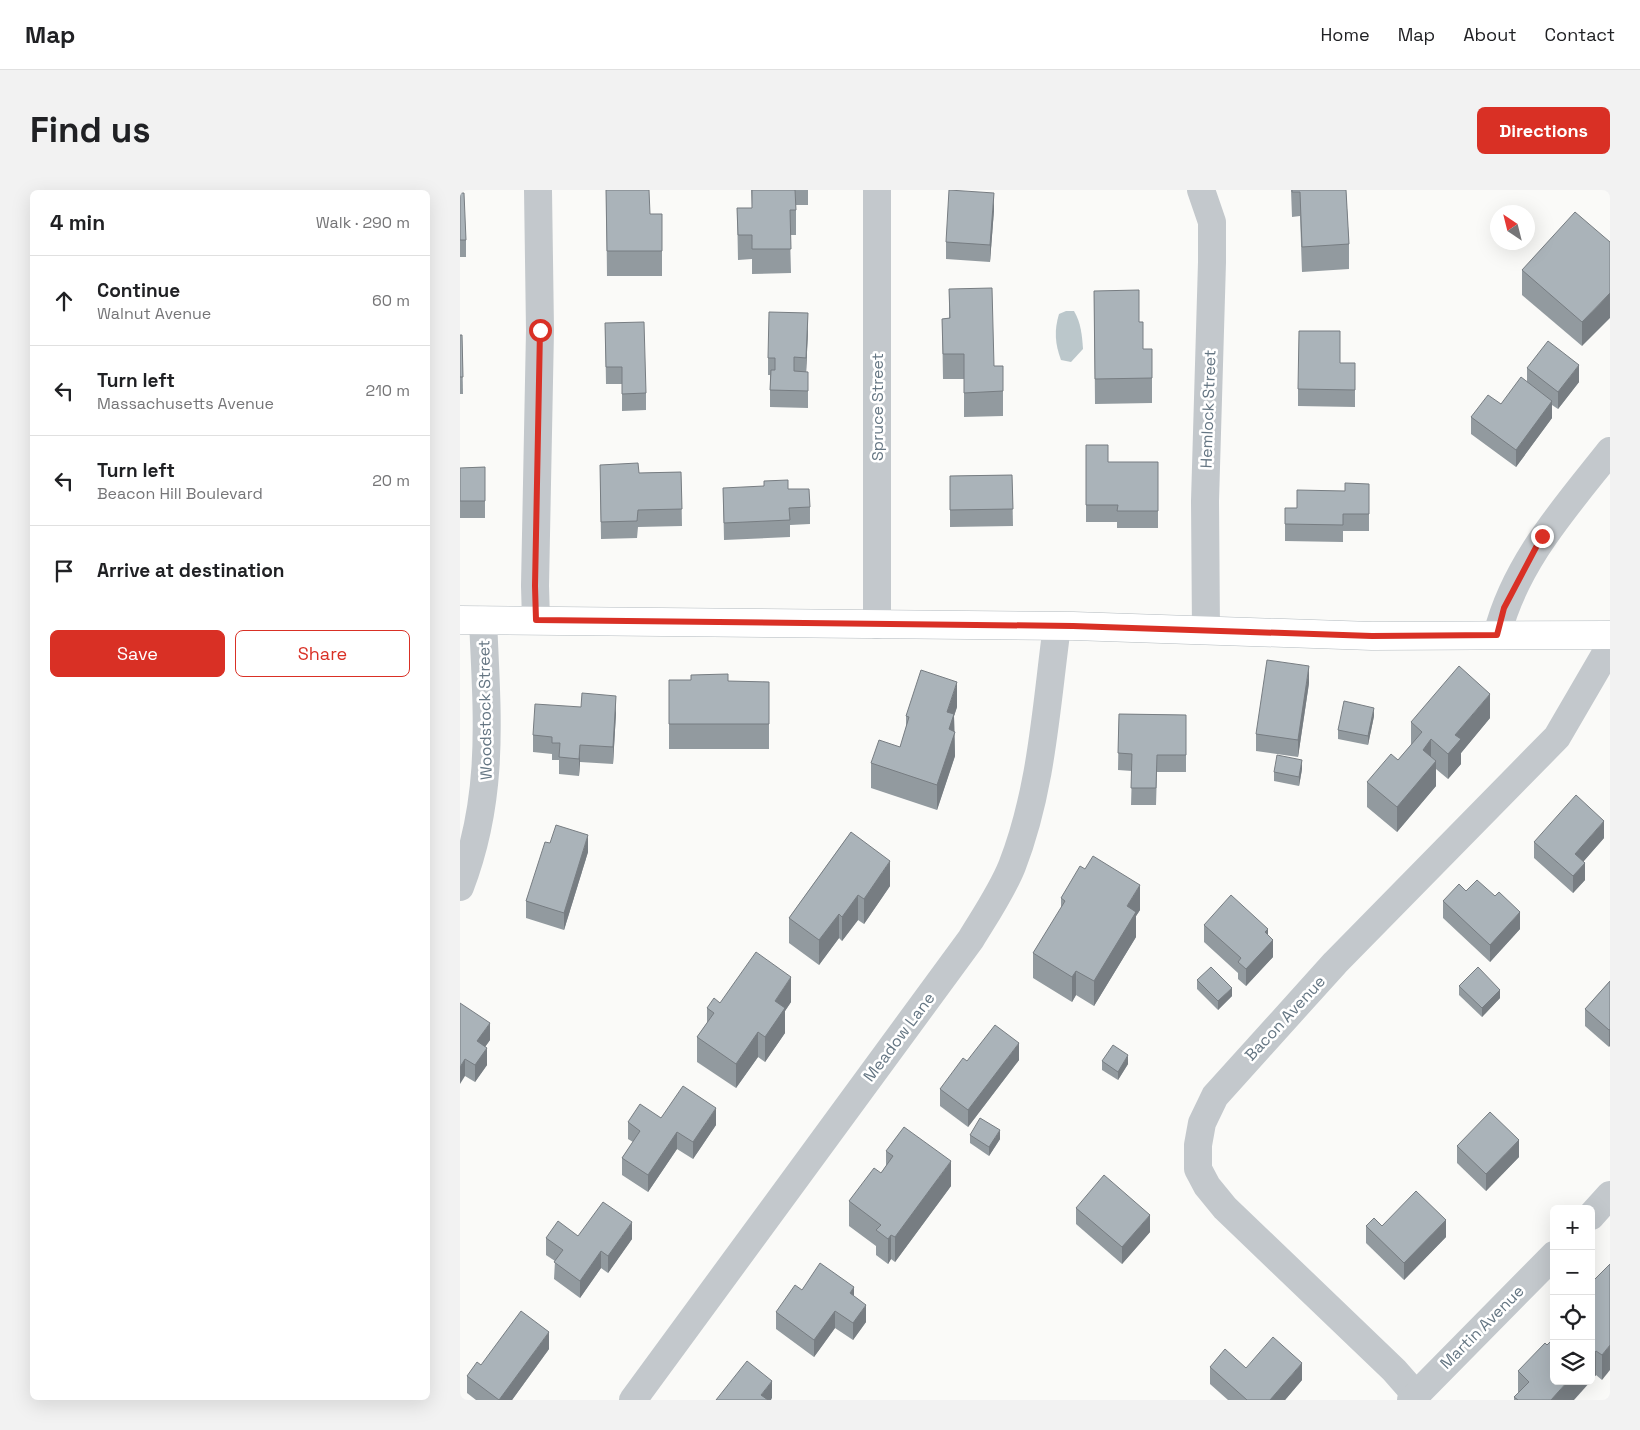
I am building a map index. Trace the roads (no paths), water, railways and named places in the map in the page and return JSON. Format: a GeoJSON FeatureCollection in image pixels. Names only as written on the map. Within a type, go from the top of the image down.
{"type":"FeatureCollection","features":[{"type":"Feature","properties":{"kind":"main road"},"geometry":{"type":"LineString","coordinates":[[472,620],[1057,626],[1372,636],[1610,635]]}},
{"type":"Feature","properties":{"kind":"street"},"geometry":{"type":"LineString","coordinates":[[536,620],[535,576],[540,330],[538,190]]}},
{"type":"Feature","properties":{"kind":"street","name":"Spruce Street"},"geometry":{"type":"LineString","coordinates":[[877,190],[877,625]]}},
{"type":"Feature","properties":{"kind":"street","name":"Hemlock Street"},"geometry":{"type":"LineString","coordinates":[[1201,190],[1212,222],[1205,502],[1206,630]]}},
{"type":"Feature","properties":{"kind":"street"},"geometry":{"type":"LineString","coordinates":[[1497,635],[1504,608],[1542,536],[1610,451]]}},
{"type":"Feature","properties":{"kind":"street","name":"Woodstock Street"},"geometry":{"type":"LineString","coordinates":[[460,887],[479,827],[486,786],[488,736],[472,620]]}},
{"type":"Feature","properties":{"kind":"street","name":"Meadow Lane"},"geometry":{"type":"LineString","coordinates":[[633,1400],[972,939],[1007,875],[1031,806],[1042,758],[1057,626]]}},
{"type":"Feature","properties":{"kind":"street","name":"Bacon Avenue"},"geometry":{"type":"LineString","coordinates":[[1413,1397],[1394,1370],[1225,1208],[1206,1186],[1198,1169],[1198,1145],[1202,1123],[1214,1096],[1277,1025],[1557,737],[1610,646]]}},
{"type":"Feature","properties":{"kind":"street"},"geometry":{"type":"LineString","coordinates":[[1595,1212],[1610,1195]]}},
{"type":"Feature","properties":{"kind":"street","name":"Martin Avenue"},"geometry":{"type":"LineString","coordinates":[[1413,1397],[1550,1259]]}}]}
